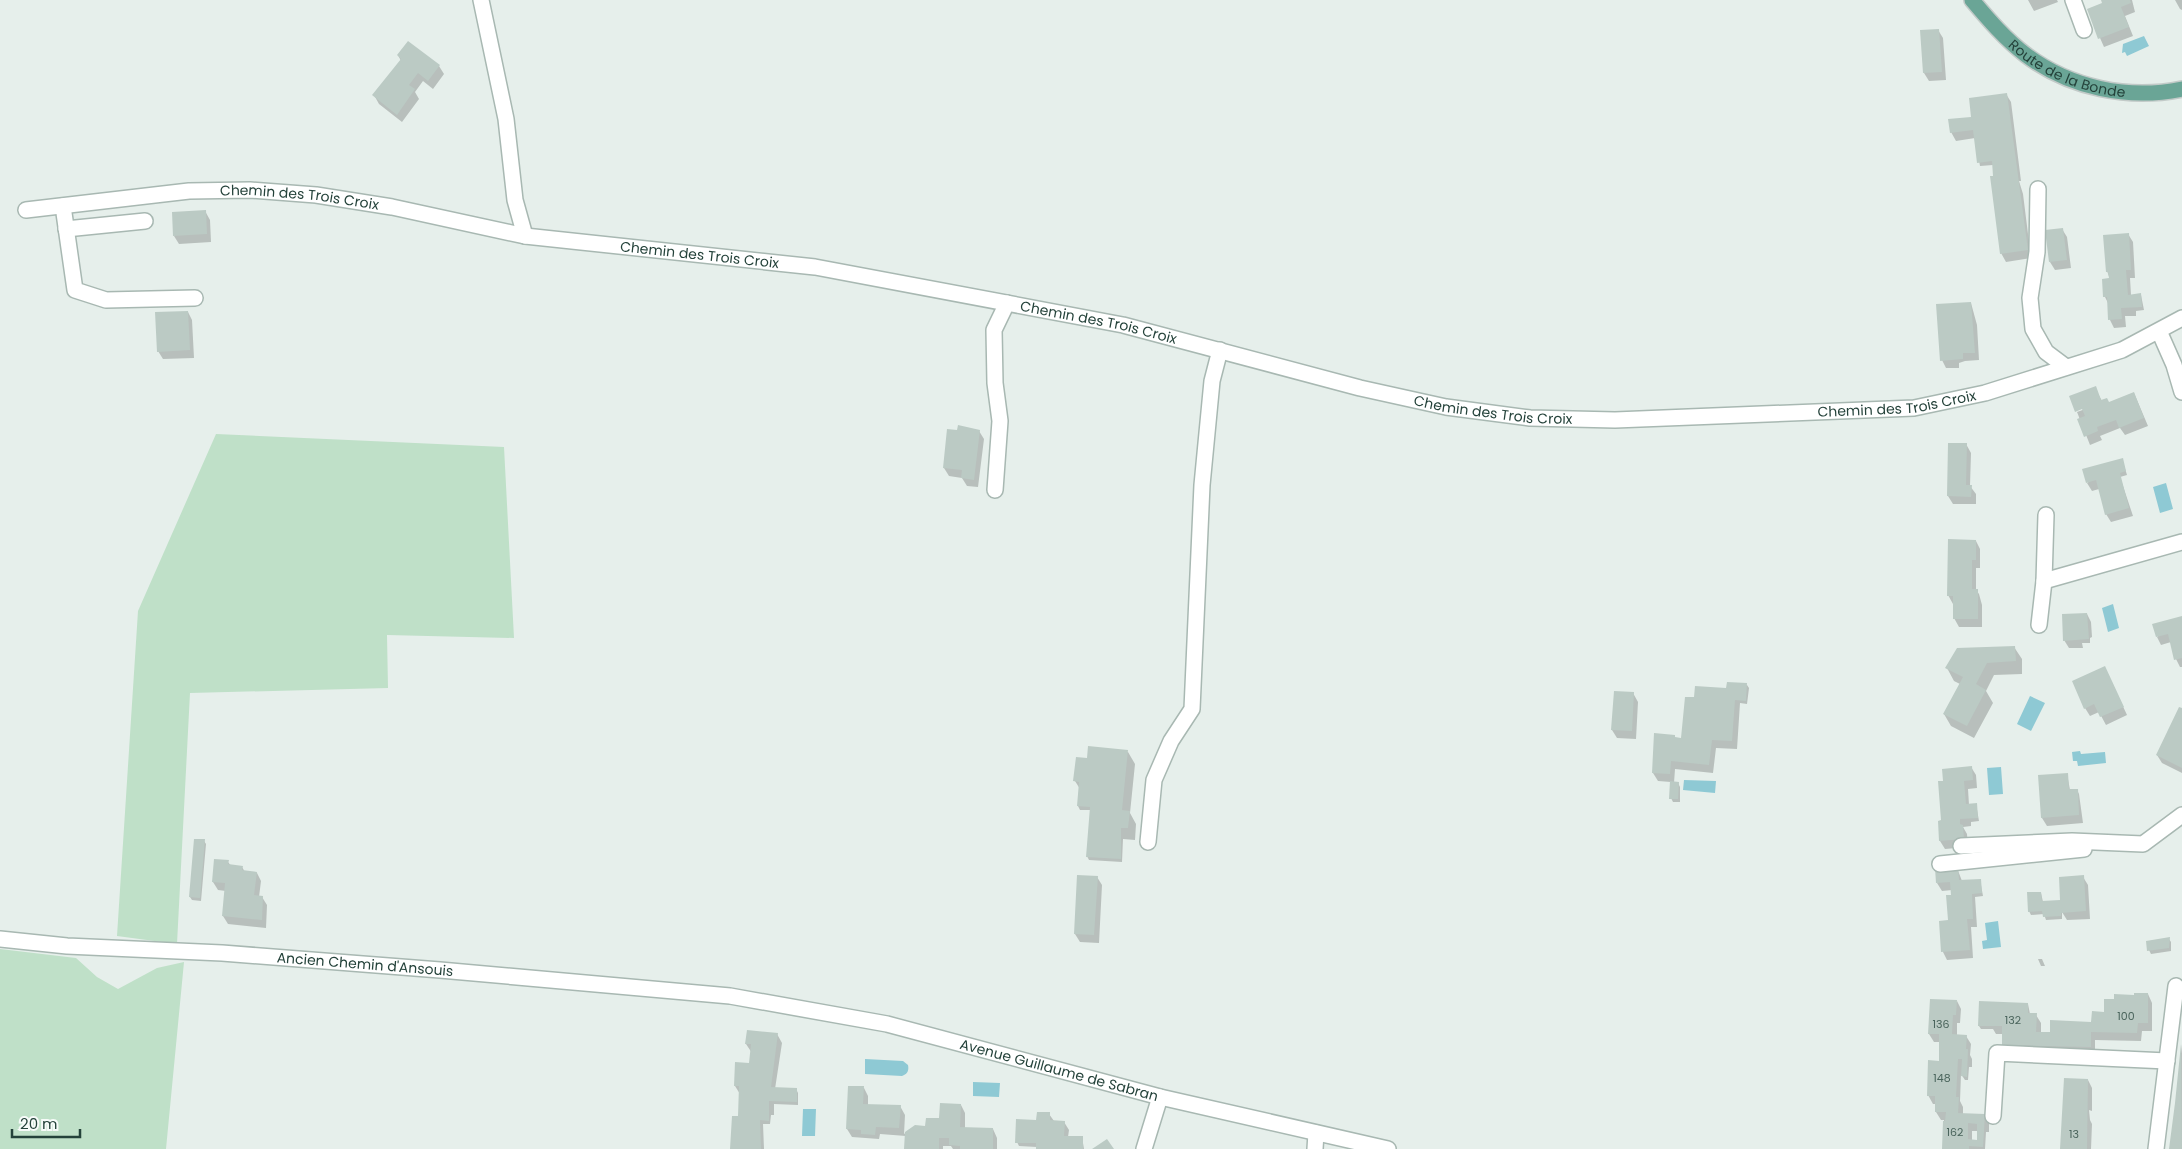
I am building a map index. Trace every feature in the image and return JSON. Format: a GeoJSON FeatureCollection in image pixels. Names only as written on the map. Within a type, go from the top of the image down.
{"type":"FeatureCollection","features":[{"type":"Feature","properties":{"kind":"main road","name":"Route de la Bonde"},"geometry":{"type":"LineString","coordinates":[[1972,0],[1992,24],[2025,54],[2062,77],[2097,88],[2122,92],[2162,93],[2182,89]]}},
{"type":"Feature","properties":{"kind":"street"},"geometry":{"type":"LineString","coordinates":[[481,0],[506,119],[515,200],[525,236]]}},
{"type":"Feature","properties":{"kind":"street"},"geometry":{"type":"LineString","coordinates":[[2073,0],[2084,30]]}},
{"type":"Feature","properties":{"kind":"street"},"geometry":{"type":"LineString","coordinates":[[2038,189],[2037,252],[2030,298],[2034,329],[2046,352],[2066,367]]}},
{"type":"Feature","properties":{"kind":"street","name":"Chemin des Trois Croix"},"geometry":{"type":"LineString","coordinates":[[26,210],[189,191],[250,190],[316,195],[392,207],[525,236],[815,266],[1123,325],[1360,388],[1446,406],[1530,418],[1606,420],[1914,408],[1985,393],[2122,350],[2182,318]]}},
{"type":"Feature","properties":{"kind":"street"},"geometry":{"type":"LineString","coordinates":[[63,206],[75,290],[106,300],[195,298]]}},
{"type":"Feature","properties":{"kind":"street"},"geometry":{"type":"LineString","coordinates":[[66,229],[145,221]]}},
{"type":"Feature","properties":{"kind":"street"},"geometry":{"type":"LineString","coordinates":[[995,490],[1000,422],[994,383],[994,330],[1007,303]]}},
{"type":"Feature","properties":{"kind":"street"},"geometry":{"type":"LineString","coordinates":[[2160,331],[2174,365],[2182,392]]}},
{"type":"Feature","properties":{"kind":"street"},"geometry":{"type":"LineString","coordinates":[[1148,842],[1154,780],[1171,741],[1192,709],[1202,485],[1212,381],[1220,350]]}},
{"type":"Feature","properties":{"kind":"street"},"geometry":{"type":"LineString","coordinates":[[2039,625],[2044,581],[2046,515]]}},
{"type":"Feature","properties":{"kind":"street"},"geometry":{"type":"LineString","coordinates":[[2044,581],[2182,542]]}},
{"type":"Feature","properties":{"kind":"street"},"geometry":{"type":"LineString","coordinates":[[1961,846],[2072,841],[2143,844],[2182,815]]}},
{"type":"Feature","properties":{"kind":"street"},"geometry":{"type":"LineString","coordinates":[[1940,864],[2077,851],[2110,843]]}},
{"type":"Feature","properties":{"kind":"street","name":"Ancien Chemin d'Ansouis"},"geometry":{"type":"LineString","coordinates":[[0,939],[67,946],[222,953],[440,970],[730,996]]}},
{"type":"Feature","properties":{"kind":"street"},"geometry":{"type":"LineString","coordinates":[[2156,1149],[2176,986]]}},
{"type":"Feature","properties":{"kind":"street","name":"Avenue Guillaume de Sabran"},"geometry":{"type":"LineString","coordinates":[[730,996],[887,1024],[1160,1097],[1388,1149]]}},
{"type":"Feature","properties":{"kind":"street"},"geometry":{"type":"LineString","coordinates":[[1993,1116],[1997,1053],[2167,1061]]}},
{"type":"Feature","properties":{"kind":"street"},"geometry":{"type":"LineString","coordinates":[[1144,1149],[1160,1097]]}},
{"type":"Feature","properties":{"kind":"street"},"geometry":{"type":"LineString","coordinates":[[1314,1149],[1316,1132]]}},
{"type":"Feature","properties":{"kind":"green space"},"geometry":{"type":"Polygon","coordinates":[[[216,434],[504,447],[514,638],[387,635],[388,688],[190,693],[177,944],[117,936],[138,611],[216,434]]]}},
{"type":"Feature","properties":{"kind":"green space"},"geometry":{"type":"Polygon","coordinates":[[[0,949],[76,958],[97,977],[118,989],[157,968],[184,962],[166,1149],[0,1149],[0,949]]]}},
{"type":"Feature","properties":{"kind":"water"},"geometry":{"type":"Polygon","coordinates":[[[2144,36],[2149,46],[2127,56],[2125,52],[2122,53],[2123,44],[2144,36]]]}},
{"type":"Feature","properties":{"kind":"water"},"geometry":{"type":"Polygon","coordinates":[[[2166,483],[2173,509],[2160,513],[2153,487],[2166,483]]]}},
{"type":"Feature","properties":{"kind":"water"},"geometry":{"type":"Polygon","coordinates":[[[2113,604],[2119,628],[2108,632],[2102,608],[2113,604]]]}},
{"type":"Feature","properties":{"kind":"water"},"geometry":{"type":"Polygon","coordinates":[[[2030,696],[2045,703],[2031,731],[2017,724],[2030,696]]]}},
{"type":"Feature","properties":{"kind":"water"},"geometry":{"type":"Polygon","coordinates":[[[2080,751],[2081,754],[2105,752],[2106,763],[2078,766],[2077,761],[2073,761],[2072,752],[2080,751]]]}},
{"type":"Feature","properties":{"kind":"water"},"geometry":{"type":"Polygon","coordinates":[[[2001,767],[2003,794],[1989,795],[1987,768],[2001,767]]]}},
{"type":"Feature","properties":{"kind":"water"},"geometry":{"type":"Polygon","coordinates":[[[1684,780],[1716,781],[1715,793],[1683,790],[1684,780]]]}},
{"type":"Feature","properties":{"kind":"water"},"geometry":{"type":"Polygon","coordinates":[[[1998,921],[2001,947],[1983,949],[1982,941],[1987,940],[1985,923],[1998,921]]]}},
{"type":"Feature","properties":{"kind":"water"},"geometry":{"type":"Polygon","coordinates":[[[865,1059],[903,1061],[908,1065],[908,1070],[902,1076],[865,1074],[865,1059]]]}},
{"type":"Feature","properties":{"kind":"water"},"geometry":{"type":"Polygon","coordinates":[[[973,1082],[1000,1083],[999,1097],[973,1096],[973,1082]]]}},
{"type":"Feature","properties":{"kind":"water"},"geometry":{"type":"Polygon","coordinates":[[[803,1109],[816,1109],[815,1136],[802,1136],[803,1109]]]}},
{"type":"Feature","properties":{"kind":"building"},"geometry":{"type":"Polygon","coordinates":[[[2101,0],[2130,0],[2131,3],[2121,7],[2129,27],[2098,39],[2087,9],[2102,3],[2101,0]]]}},
{"type":"Feature","properties":{"kind":"building"},"geometry":{"type":"Polygon","coordinates":[[[1939,29],[1942,72],[1923,73],[1920,30],[1939,29]]]}},
{"type":"Feature","properties":{"kind":"building"},"geometry":{"type":"Polygon","coordinates":[[[408,41],[440,65],[428,81],[418,73],[409,85],[415,89],[397,115],[372,95],[401,59],[397,55],[408,41]]]}},
{"type":"Feature","properties":{"kind":"building"},"geometry":{"type":"Polygon","coordinates":[[[2007,93],[2028,250],[2000,254],[1990,176],[1993,176],[1992,161],[1977,163],[1973,130],[1950,133],[1948,119],[1971,117],[1969,98],[2007,93]]]}},
{"type":"Feature","properties":{"kind":"building"},"geometry":{"type":"Polygon","coordinates":[[[206,210],[207,234],[173,236],[172,212],[206,210]]]}},
{"type":"Feature","properties":{"kind":"building"},"geometry":{"type":"Polygon","coordinates":[[[2063,228],[2067,260],[2049,262],[2045,230],[2063,228]]]}},
{"type":"Feature","properties":{"kind":"building"},"geometry":{"type":"Polygon","coordinates":[[[2129,233],[2131,270],[2126,270],[2128,295],[2141,293],[2142,307],[2121,308],[2122,319],[2108,320],[2107,297],[2103,297],[2102,279],[2109,278],[2108,272],[2106,272],[2103,235],[2129,233]]]}},
{"type":"Feature","properties":{"kind":"building"},"geometry":{"type":"Polygon","coordinates":[[[1971,302],[1975,353],[1963,353],[1963,359],[1940,361],[1936,304],[1971,302]]]}},
{"type":"Feature","properties":{"kind":"building"},"geometry":{"type":"Polygon","coordinates":[[[188,311],[190,350],[157,352],[155,312],[188,311]]]}},
{"type":"Feature","properties":{"kind":"building"},"geometry":{"type":"Polygon","coordinates":[[[2096,386],[2101,400],[2107,398],[2109,402],[2134,392],[2144,418],[2119,428],[2116,420],[2097,427],[2098,431],[2084,437],[2077,419],[2085,416],[2082,409],[2075,412],[2069,396],[2096,386]]]}},
{"type":"Feature","properties":{"kind":"building"},"geometry":{"type":"Polygon","coordinates":[[[958,425],[980,430],[974,480],[961,478],[962,470],[943,468],[947,429],[957,430],[958,425]]]}},
{"type":"Feature","properties":{"kind":"building"},"geometry":{"type":"Polygon","coordinates":[[[1948,443],[1967,443],[1966,485],[1972,485],[1971,497],[1947,496],[1948,443]]]}},
{"type":"Feature","properties":{"kind":"building"},"geometry":{"type":"Polygon","coordinates":[[[2123,458],[2126,471],[2120,473],[2129,508],[2105,515],[2096,480],[2086,483],[2082,469],[2123,458]]]}},
{"type":"Feature","properties":{"kind":"building"},"geometry":{"type":"Polygon","coordinates":[[[1948,539],[1976,540],[1976,560],[1972,560],[1972,589],[1978,589],[1978,619],[1953,619],[1953,596],[1947,596],[1948,539]]]}},
{"type":"Feature","properties":{"kind":"building"},"geometry":{"type":"Polygon","coordinates":[[[2087,613],[2089,639],[2063,641],[2062,614],[2087,613]]]}},
{"type":"Feature","properties":{"kind":"building"},"geometry":{"type":"Polygon","coordinates":[[[2182,616],[2182,658],[2174,660],[2168,634],[2156,637],[2152,624],[2182,616]]]}},
{"type":"Feature","properties":{"kind":"building"},"geometry":{"type":"Polygon","coordinates":[[[2015,646],[2016,661],[1987,663],[1976,684],[1986,690],[1967,726],[1943,714],[1963,677],[1945,668],[1957,648],[2015,646]]]}},
{"type":"Feature","properties":{"kind":"building"},"geometry":{"type":"Polygon","coordinates":[[[2105,666],[2124,707],[2100,717],[2094,704],[2084,709],[2072,681],[2105,666]]]}},
{"type":"Feature","properties":{"kind":"building"},"geometry":{"type":"Polygon","coordinates":[[[1727,682],[1747,683],[1746,701],[1735,700],[1732,741],[1712,740],[1709,765],[1671,761],[1670,774],[1652,773],[1654,733],[1675,735],[1675,737],[1681,738],[1685,697],[1694,697],[1695,686],[1726,688],[1727,682]]]}},
{"type":"Feature","properties":{"kind":"building"},"geometry":{"type":"Polygon","coordinates":[[[1614,691],[1634,692],[1632,731],[1611,730],[1614,691]]]}},
{"type":"Feature","properties":{"kind":"building"},"geometry":{"type":"Polygon","coordinates":[[[2179,707],[2182,708],[2182,768],[2156,755],[2179,707]]]}},
{"type":"Feature","properties":{"kind":"building"},"geometry":{"type":"Polygon","coordinates":[[[1088,746],[1128,750],[1122,810],[1130,811],[1128,828],[1121,828],[1121,859],[1086,857],[1090,807],[1077,806],[1079,782],[1073,781],[1076,757],[1087,758],[1088,746]]]}},
{"type":"Feature","properties":{"kind":"building"},"geometry":{"type":"Polygon","coordinates":[[[1972,766],[1973,780],[1964,781],[1966,804],[1977,803],[1978,818],[1960,819],[1960,824],[1963,825],[1964,839],[1939,841],[1938,821],[1941,820],[1938,781],[1943,781],[1942,769],[1972,766]]]}},
{"type":"Feature","properties":{"kind":"building"},"geometry":{"type":"Polygon","coordinates":[[[2068,773],[2069,789],[2078,789],[2079,815],[2041,818],[2038,775],[2068,773]]]}},
{"type":"Feature","properties":{"kind":"building"},"geometry":{"type":"Polygon","coordinates":[[[1670,781],[1679,782],[1678,799],[1669,799],[1670,781]]]}},
{"type":"Feature","properties":{"kind":"building"},"geometry":{"type":"Polygon","coordinates":[[[194,839],[205,839],[200,898],[189,897],[194,839]]]}},
{"type":"Feature","properties":{"kind":"building"},"geometry":{"type":"Polygon","coordinates":[[[214,859],[229,860],[228,864],[243,866],[242,870],[257,872],[254,895],[263,896],[262,920],[222,916],[225,883],[212,882],[214,859]]]}},
{"type":"Feature","properties":{"kind":"building"},"geometry":{"type":"Polygon","coordinates":[[[1958,867],[1959,880],[1981,879],[1982,893],[1972,894],[1973,919],[1967,919],[1970,950],[1941,952],[1939,921],[1948,920],[1946,895],[1951,895],[1950,882],[1936,883],[1935,868],[1958,867]]]}},
{"type":"Feature","properties":{"kind":"building"},"geometry":{"type":"Polygon","coordinates":[[[1077,875],[1098,876],[1094,935],[1074,934],[1077,875]]]}},
{"type":"Feature","properties":{"kind":"building"},"geometry":{"type":"Polygon","coordinates":[[[2084,875],[2086,911],[2043,917],[2042,911],[2028,912],[2027,892],[2041,892],[2042,901],[2060,900],[2059,877],[2084,875]]]}},
{"type":"Feature","properties":{"kind":"building"},"geometry":{"type":"Polygon","coordinates":[[[2170,937],[2169,948],[2147,951],[2146,941],[2170,937]]]}},
{"type":"Feature","properties":{"kind":"building"},"geometry":{"type":"Polygon","coordinates":[[[2134,993],[2148,993],[2148,1023],[2138,1023],[2137,1033],[2091,1032],[2091,1047],[2002,1045],[2002,1026],[1978,1026],[1979,1001],[2028,1003],[2028,1013],[2037,1013],[2036,1032],[2050,1032],[2050,1020],[2091,1022],[2092,1011],[2104,1012],[2104,999],[2114,999],[2114,994],[2134,995],[2134,993]]]}},
{"type":"Feature","properties":{"kind":"building"},"geometry":{"type":"Polygon","coordinates":[[[1930,999],[1957,1000],[1956,1015],[1953,1015],[1952,1034],[1967,1035],[1966,1049],[1968,1049],[1967,1077],[1961,1076],[1962,1059],[1958,1059],[1956,1097],[1959,1097],[1958,1113],[1985,1114],[1983,1147],[1969,1146],[1969,1149],[1942,1149],[1943,1121],[1945,1121],[1946,1112],[1935,1112],[1935,1096],[1927,1096],[1928,1060],[1939,1061],[1939,1034],[1928,1034],[1930,999]],[[1968,1123],[1968,1139],[1977,1140],[1977,1124],[1968,1123]]]}},
{"type":"Feature","properties":{"kind":"building"},"geometry":{"type":"Polygon","coordinates":[[[747,1030],[778,1033],[771,1087],[797,1088],[797,1102],[769,1101],[769,1121],[760,1120],[761,1149],[730,1149],[732,1116],[738,1116],[739,1086],[734,1086],[735,1062],[749,1063],[751,1044],[745,1044],[747,1030]]]}},
{"type":"Feature","properties":{"kind":"building"},"geometry":{"type":"Polygon","coordinates":[[[2181,1044],[2182,1149],[2169,1149],[2175,1103],[2181,1044]]]}},
{"type":"Feature","properties":{"kind":"building"},"geometry":{"type":"Polygon","coordinates":[[[2064,1078],[2088,1079],[2087,1149],[2060,1149],[2064,1078]]]}},
{"type":"Feature","properties":{"kind":"building"},"geometry":{"type":"Polygon","coordinates":[[[848,1086],[864,1086],[863,1104],[901,1105],[899,1128],[876,1127],[875,1135],[861,1134],[861,1130],[846,1129],[848,1086]]]}},
{"type":"Feature","properties":{"kind":"building"},"geometry":{"type":"Polygon","coordinates":[[[940,1103],[961,1104],[960,1127],[993,1128],[993,1149],[960,1149],[960,1146],[949,1145],[949,1138],[939,1138],[939,1149],[904,1149],[905,1132],[915,1125],[925,1126],[926,1118],[939,1118],[940,1103]]]}},
{"type":"Feature","properties":{"kind":"building"},"geometry":{"type":"Polygon","coordinates":[[[1037,1112],[1050,1112],[1050,1120],[1065,1121],[1064,1136],[1083,1136],[1083,1149],[1036,1149],[1036,1143],[1015,1143],[1016,1119],[1036,1120],[1037,1112]]]}},
{"type":"Feature","properties":{"kind":"building"},"geometry":{"type":"Polygon","coordinates":[[[1107,1139],[1114,1149],[1092,1149],[1107,1139]]]}}]}
